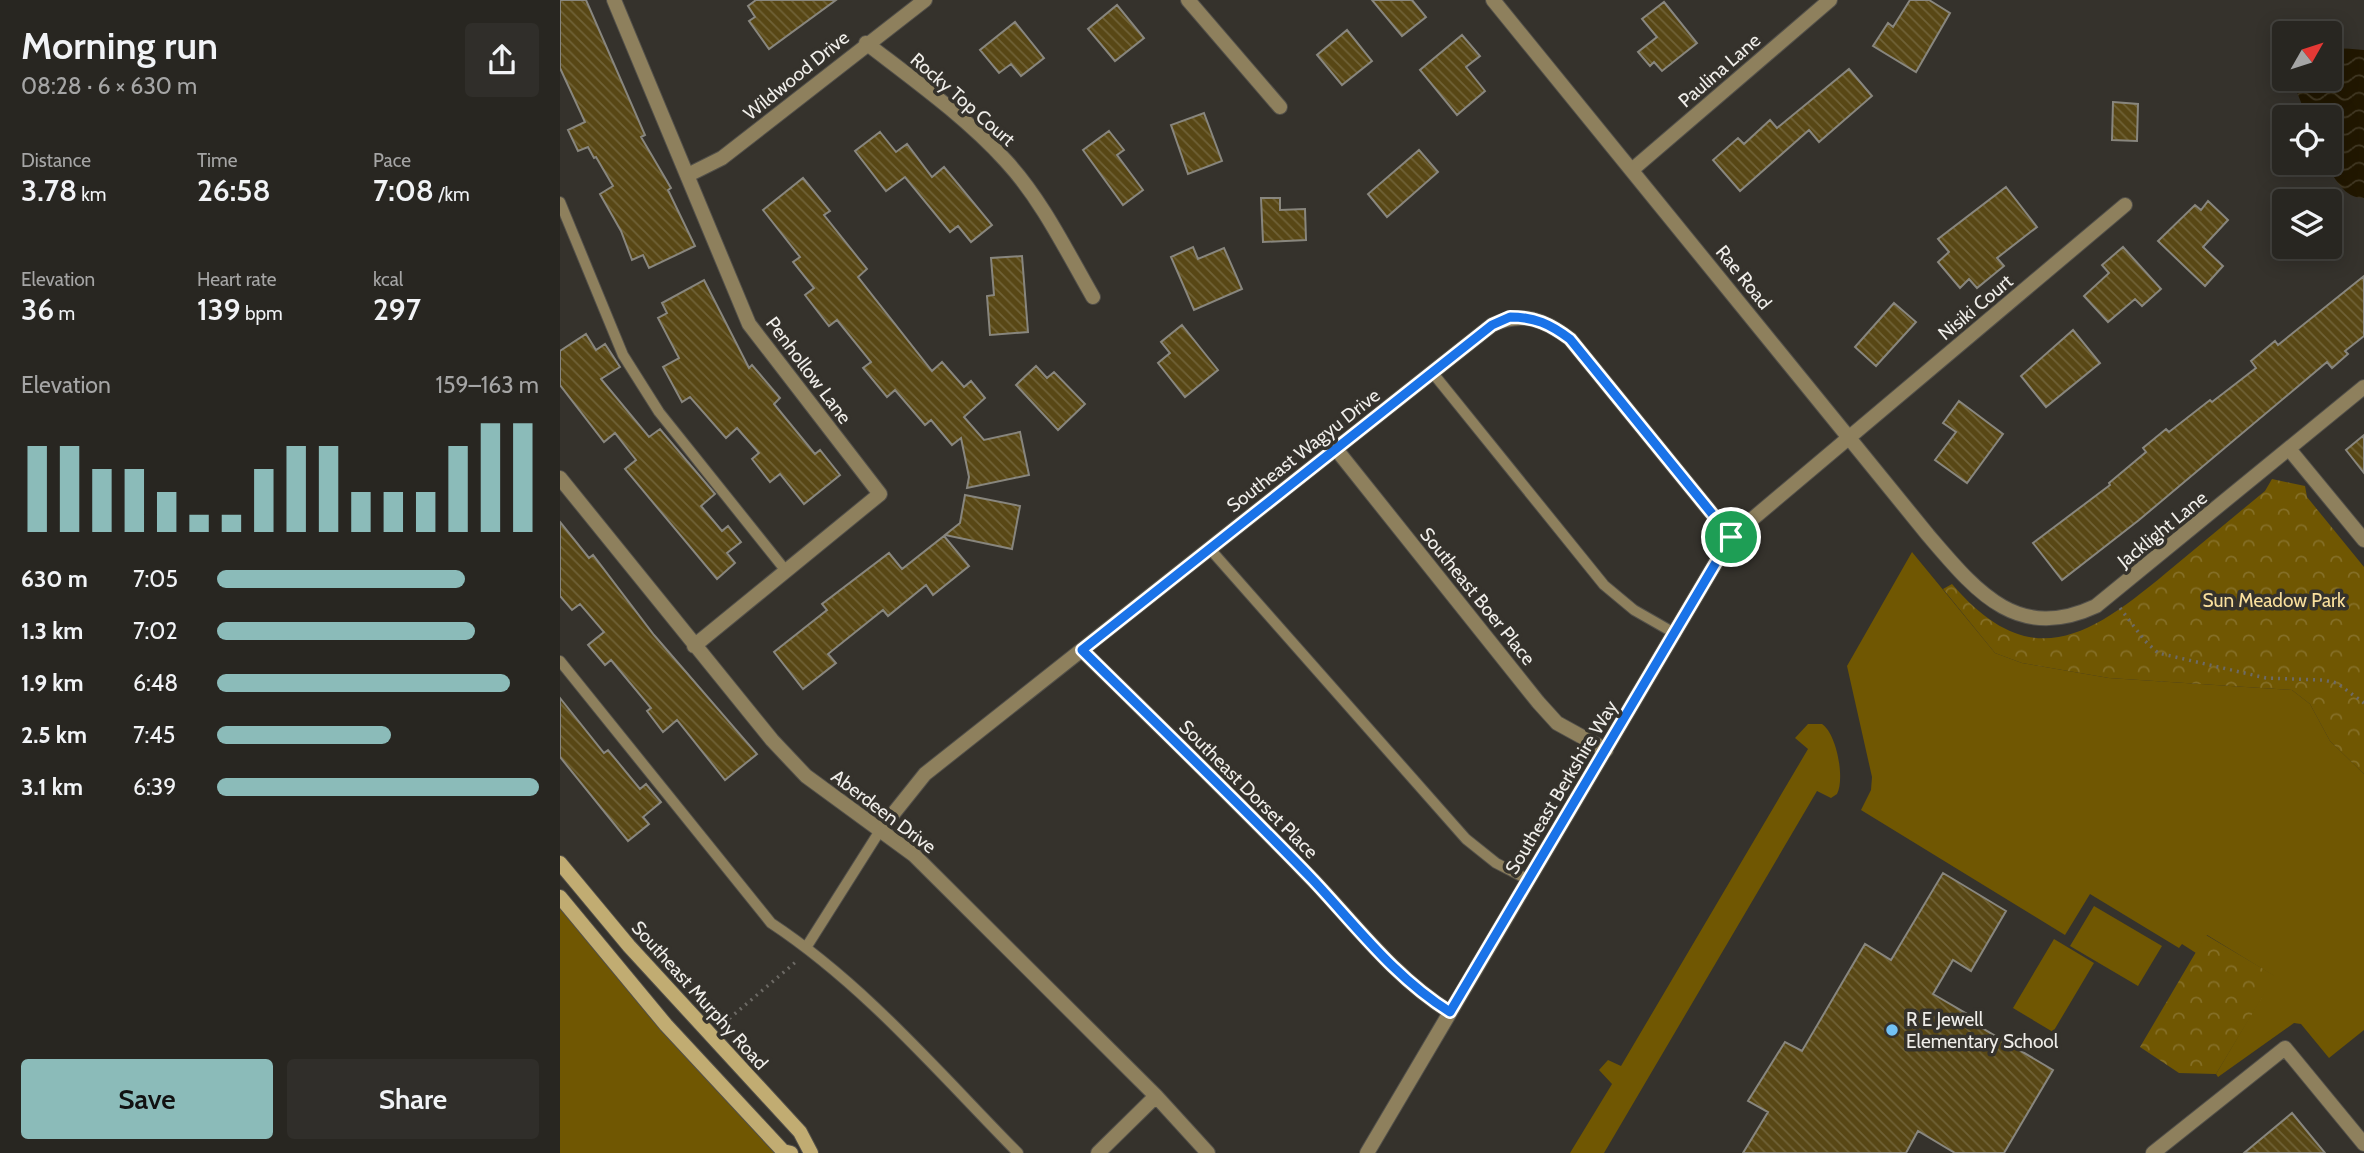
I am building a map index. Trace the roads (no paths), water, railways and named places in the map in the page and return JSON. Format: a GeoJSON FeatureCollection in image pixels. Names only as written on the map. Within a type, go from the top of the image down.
{"type":"FeatureCollection","features":[{"type":"Feature","properties":{"kind":"main road","name":"Southeast Murphy Road"},"geometry":{"type":"LineString","coordinates":[[560,863],[629,946],[800,1132],[811,1153]]}},
{"type":"Feature","properties":{"kind":"main road"},"geometry":{"type":"LineString","coordinates":[[560,897],[729,1096],[783,1151],[791,1153]]}},
{"type":"Feature","properties":{"kind":"street","name":"Penhollow Lane"},"geometry":{"type":"LineString","coordinates":[[614,0],[749,324],[880,494],[694,646]]}},
{"type":"Feature","properties":{"kind":"street","name":"Wildwood Drive"},"geometry":{"type":"LineString","coordinates":[[688,175],[722,158],[866,43],[925,0]]}},
{"type":"Feature","properties":{"kind":"street"},"geometry":{"type":"LineString","coordinates":[[1188,0],[1280,107]]}},
{"type":"Feature","properties":{"kind":"street","name":"Rae Road"},"geometry":{"type":"LineString","coordinates":[[1493,0],[1966,578]]}},
{"type":"Feature","properties":{"kind":"street","name":"Paulina Lane"},"geometry":{"type":"LineString","coordinates":[[1633,169],[1830,0]]}},
{"type":"Feature","properties":{"kind":"street","name":"Rocky Top Court"},"geometry":{"type":"LineString","coordinates":[[866,43],[937,98],[1007,162],[1049,219],[1093,297]]}},
{"type":"Feature","properties":{"kind":"street","name":"Nisiki Court"},"geometry":{"type":"LineString","coordinates":[[1849,438],[2126,205]]}},
{"type":"Feature","properties":{"kind":"street","name":"Southeast Wagyu Drive"},"geometry":{"type":"LineString","coordinates":[[881,829],[925,774],[1492,325],[1510,317],[1531,317],[1551,325],[1570,339],[1731,537]]}},
{"type":"Feature","properties":{"kind":"street","name":"Jacklight Lane"},"geometry":{"type":"LineString","coordinates":[[1966,578],[2001,607],[2025,617],[2053,620],[2074,616],[2110,596],[2364,387]]}},
{"type":"Feature","properties":{"kind":"street","name":"Southeast Berkshire Way"},"geometry":{"type":"LineString","coordinates":[[1367,1153],[1731,537],[1849,438]]}},
{"type":"Feature","properties":{"kind":"street","name":"Southeast Boer Place"},"geometry":{"type":"LineString","coordinates":[[1336,449],[1538,702],[1557,723],[1605,750]]}},
{"type":"Feature","properties":{"kind":"street"},"geometry":{"type":"LineString","coordinates":[[2289,449],[2364,540]]}},
{"type":"Feature","properties":{"kind":"street","name":"Aberdeen Drive"},"geometry":{"type":"LineString","coordinates":[[560,478],[694,646],[772,740],[806,776],[881,829],[958,898],[1156,1096],[1208,1153]]}},
{"type":"Feature","properties":{"kind":"street","name":"Southeast Dorset Place"},"geometry":{"type":"LineString","coordinates":[[1082,650],[1311,878],[1390,966],[1425,997],[1450,1012]]}},
{"type":"Feature","properties":{"kind":"street"},"geometry":{"type":"LineString","coordinates":[[2153,1153],[2285,1048],[2364,1144]]}},
{"type":"Feature","properties":{"kind":"street"},"geometry":{"type":"LineString","coordinates":[[1098,1153],[1156,1096]]}},
{"type":"Feature","properties":{"kind":"lane"},"geometry":{"type":"LineString","coordinates":[[560,202],[623,355],[659,412],[786,571]]}},
{"type":"Feature","properties":{"kind":"lane"},"geometry":{"type":"LineString","coordinates":[[1432,372],[1604,584],[1633,610],[1676,634]]}},
{"type":"Feature","properties":{"kind":"lane"},"geometry":{"type":"LineString","coordinates":[[1210,549],[1466,839],[1496,863],[1529,880]]}},
{"type":"Feature","properties":{"kind":"lane"},"geometry":{"type":"LineString","coordinates":[[560,661],[771,923],[807,947],[875,1008],[1018,1153]]}},
{"type":"Feature","properties":{"kind":"lane"},"geometry":{"type":"LineString","coordinates":[[807,947],[881,829]]}},
{"type":"Feature","properties":{"kind":"water"},"geometry":{"type":"Polygon","coordinates":[[[2342,48],[2364,50],[2364,198],[2351,195],[2332,175],[2342,175],[2342,105],[2302,105],[2296,91],[2342,91],[2342,48]]]}},
{"type":"Feature","properties":{"kind":"place","name":"R E Jewell Elementary School"},"geometry":{"type":"Point","coordinates":[1892,1030]}},
{"type":"Feature","properties":{"kind":"park label","name":"Sun Meadow Park"},"geometry":{"type":"Point","coordinates":[2274,600]}}]}
